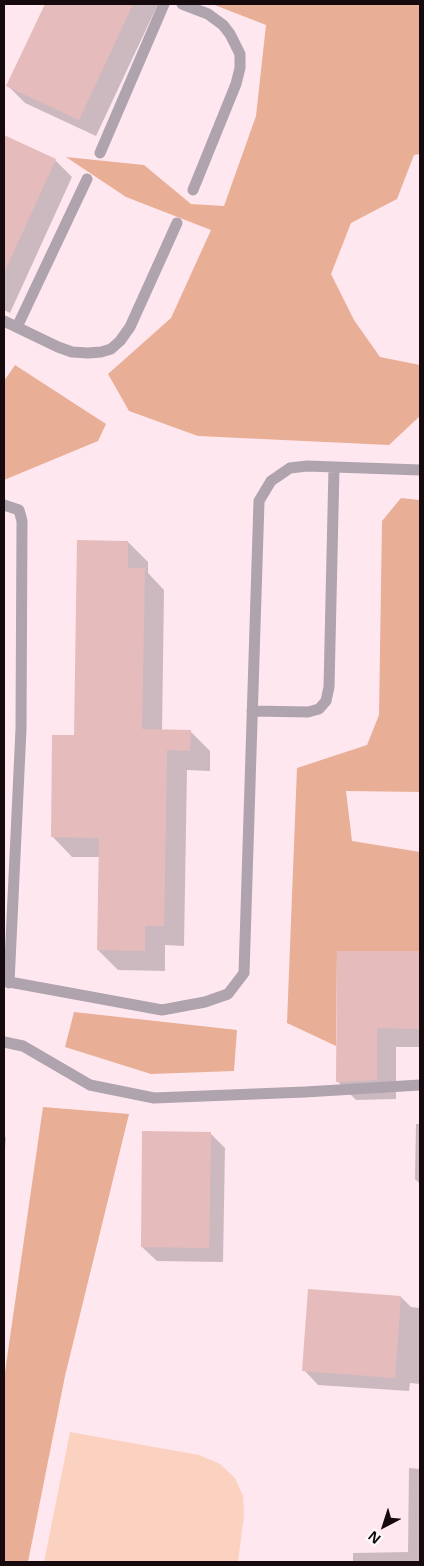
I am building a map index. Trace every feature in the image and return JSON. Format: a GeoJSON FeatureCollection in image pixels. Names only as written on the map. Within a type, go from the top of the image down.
{"type":"FeatureCollection","features":[{"type":"Feature","properties":{"kind":"lane"},"geometry":{"type":"LineString","coordinates":[[100,153],[164,4]]}},
{"type":"Feature","properties":{"kind":"lane"},"geometry":{"type":"LineString","coordinates":[[182,4],[208,14],[223,25],[240,54],[240,68],[236,84],[193,190]]}},
{"type":"Feature","properties":{"kind":"lane"},"geometry":{"type":"LineString","coordinates":[[17,327],[86,180]]}},
{"type":"Feature","properties":{"kind":"lane"},"geometry":{"type":"LineString","coordinates":[[4,321],[72,352],[101,352],[111,349],[120,341],[130,327],[177,223]]}},
{"type":"Feature","properties":{"kind":"lane"},"geometry":{"type":"LineString","coordinates":[[4,505],[19,510],[22,520],[20,729],[6,982],[162,1010],[205,1002],[228,994],[244,973],[259,501],[271,481],[290,468],[307,466],[420,470]]}},
{"type":"Feature","properties":{"kind":"lane"},"geometry":{"type":"LineString","coordinates":[[252,711],[308,712],[319,709],[326,701],[330,686],[334,468]]}},
{"type":"Feature","properties":{"kind":"lane"},"geometry":{"type":"LineString","coordinates":[[4,1042],[23,1046],[90,1085],[154,1098],[420,1085]]}},
{"type":"Feature","properties":{"kind":"shaded area"},"geometry":{"type":"Polygon","coordinates":[[[212,4],[420,4],[420,154],[414,155],[397,199],[351,223],[331,274],[354,320],[380,357],[420,365],[420,416],[389,445],[198,436],[129,411],[108,374],[171,318],[211,230],[126,197],[66,157],[144,165],[191,204],[224,206],[256,116],[266,25],[212,4]]]}},
{"type":"Feature","properties":{"kind":"shaded area"},"geometry":{"type":"Polygon","coordinates":[[[15,365],[106,424],[98,441],[4,480],[4,381],[15,365]]]}},
{"type":"Feature","properties":{"kind":"shaded area"},"geometry":{"type":"Polygon","coordinates":[[[401,498],[420,500],[420,792],[346,791],[352,841],[420,852],[420,951],[337,951],[336,1046],[287,1023],[297,768],[367,745],[379,715],[382,521],[401,498]]]}},
{"type":"Feature","properties":{"kind":"shaded area"},"geometry":{"type":"Polygon","coordinates":[[[74,1012],[237,1030],[234,1071],[151,1074],[65,1047],[74,1012]]]}},
{"type":"Feature","properties":{"kind":"shaded area"},"geometry":{"type":"Polygon","coordinates":[[[43,1107],[129,1114],[65,1376],[28,1562],[4,1562],[4,1379],[43,1107]]]}},
{"type":"Feature","properties":{"kind":"shaded area"},"geometry":{"type":"Polygon","coordinates":[[[70,1432],[199,1455],[220,1464],[235,1478],[243,1496],[244,1515],[238,1562],[44,1562],[70,1432]]]}},
{"type":"Feature","properties":{"kind":"building"},"geometry":{"type":"Polygon","coordinates":[[[45,4],[133,4],[79,120],[6,86],[45,4]]]}},
{"type":"Feature","properties":{"kind":"building"},"geometry":{"type":"Polygon","coordinates":[[[4,135],[56,159],[4,273],[4,135]]]}},
{"type":"Feature","properties":{"kind":"building"},"geometry":{"type":"Polygon","coordinates":[[[77,540],[128,541],[128,568],[145,568],[142,729],[191,730],[190,751],[167,750],[164,926],[145,926],[145,951],[97,950],[99,838],[51,837],[52,735],[74,735],[77,540]]]}},
{"type":"Feature","properties":{"kind":"building"},"geometry":{"type":"Polygon","coordinates":[[[337,951],[420,951],[420,1029],[377,1028],[377,1080],[336,1082],[337,951]]]}},
{"type":"Feature","properties":{"kind":"building"},"geometry":{"type":"Polygon","coordinates":[[[142,1131],[211,1132],[209,1248],[141,1247],[142,1131]]]}},
{"type":"Feature","properties":{"kind":"building"},"geometry":{"type":"Polygon","coordinates":[[[308,1289],[401,1296],[395,1378],[302,1371],[308,1289]]]}}]}
